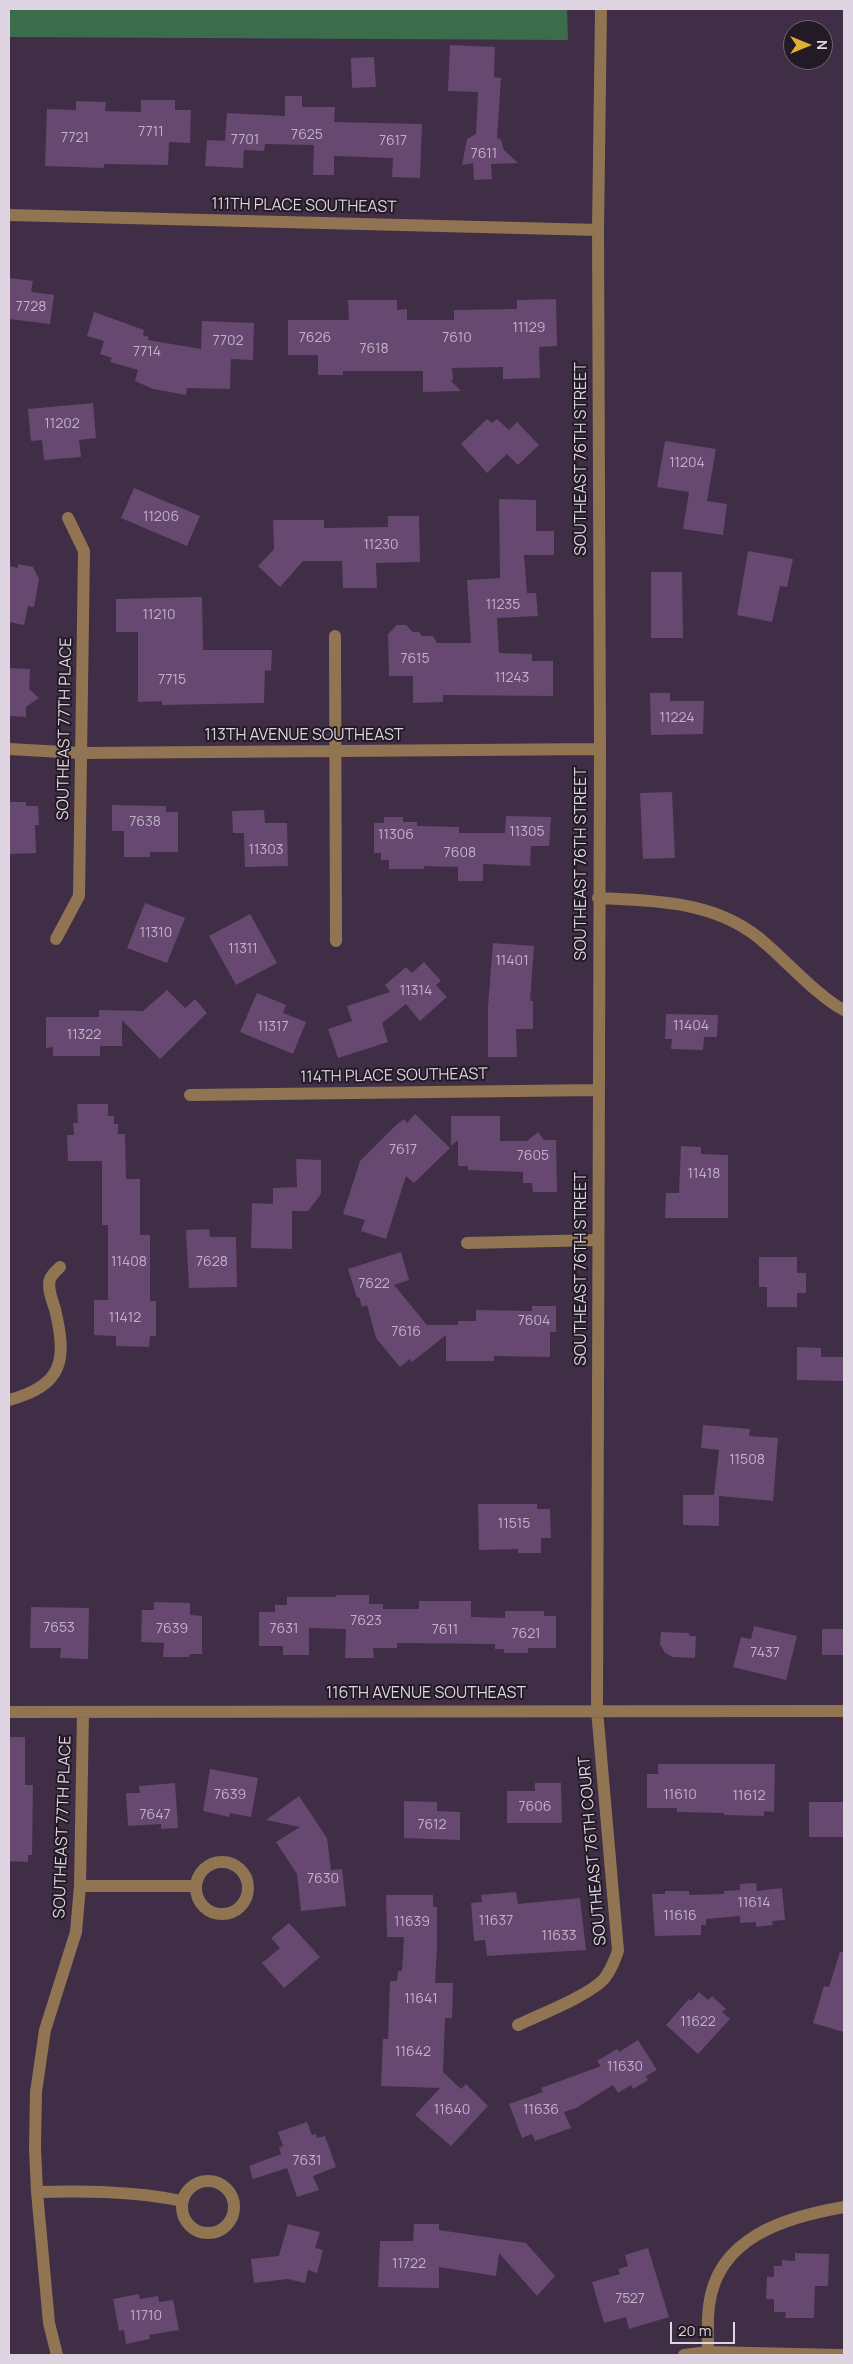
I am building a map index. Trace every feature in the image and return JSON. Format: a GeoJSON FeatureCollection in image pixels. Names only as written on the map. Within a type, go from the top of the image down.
{"type":"FeatureCollection","features":[{"type":"Feature","properties":{"kind":"street","name":"SOUTHEAST 76TH STREET"},"geometry":{"type":"LineString","coordinates":[[597,1710],[598,898],[600,749],[598,230],[601,13]]}},
{"type":"Feature","properties":{"kind":"street","name":"111TH PLACE SOUTHEAST"},"geometry":{"type":"LineString","coordinates":[[9,215],[598,230]]}},
{"type":"Feature","properties":{"kind":"street","name":"SOUTHEAST 77TH PLACE"},"geometry":{"type":"LineString","coordinates":[[56,939],[79,896],[84,551],[68,518]]}},
{"type":"Feature","properties":{"kind":"street"},"geometry":{"type":"LineString","coordinates":[[335,636],[336,941]]}},
{"type":"Feature","properties":{"kind":"street","name":"113TH AVENUE SOUTHEAST"},"geometry":{"type":"LineString","coordinates":[[9,749],[80,753],[600,749]]}},
{"type":"Feature","properties":{"kind":"street"},"geometry":{"type":"LineString","coordinates":[[598,898],[656,901],[694,906],[733,920],[763,941],[844,1010]]}},
{"type":"Feature","properties":{"kind":"street","name":"114TH PLACE SOUTHEAST"},"geometry":{"type":"LineString","coordinates":[[190,1095],[598,1090]]}},
{"type":"Feature","properties":{"kind":"street"},"geometry":{"type":"LineString","coordinates":[[467,1243],[598,1240]]}},
{"type":"Feature","properties":{"kind":"street"},"geometry":{"type":"LineString","coordinates":[[9,1400],[27,1395],[42,1387],[53,1377],[59,1368],[61,1354],[59,1334],[49,1288],[50,1279],[60,1267]]}},
{"type":"Feature","properties":{"kind":"street","name":"SOUTHEAST 76TH COURT"},"geometry":{"type":"LineString","coordinates":[[518,2025],[586,1992],[602,1980],[612,1968],[618,1951],[597,1710]]}},
{"type":"Feature","properties":{"kind":"street","name":"116TH AVENUE SOUTHEAST"},"geometry":{"type":"LineString","coordinates":[[9,1712],[844,1711]]}},
{"type":"Feature","properties":{"kind":"street","name":"SOUTHEAST 77TH PLACE"},"geometry":{"type":"LineString","coordinates":[[57,2355],[49,2323],[37,2192],[35,2148],[36,2092],[46,2030],[76,1932],[80,1886],[83,1712]]}},
{"type":"Feature","properties":{"kind":"street"},"geometry":{"type":"LineString","coordinates":[[218,1862],[235,1865],[242,1871],[248,1887],[243,1904],[230,1914],[221,1915],[205,1909],[196,1895],[196,1886],[202,1870],[218,1862]]}},
{"type":"Feature","properties":{"kind":"street"},"geometry":{"type":"LineString","coordinates":[[80,1886],[196,1886]]}},
{"type":"Feature","properties":{"kind":"street"},"geometry":{"type":"LineString","coordinates":[[214,2182],[221,2185],[232,2197],[233,2213],[223,2228],[206,2233],[190,2226],[184,2219],[182,2201],[191,2187],[198,2183],[214,2182]]}},
{"type":"Feature","properties":{"kind":"street"},"geometry":{"type":"LineString","coordinates":[[37,2192],[121,2192],[150,2194],[182,2201]]}},
{"type":"Feature","properties":{"kind":"street"},"geometry":{"type":"LineString","coordinates":[[708,2352],[709,2306],[713,2288],[724,2266],[737,2250],[749,2238],[776,2224],[813,2212],[844,2207]]}},
{"type":"Feature","properties":{"kind":"street"},"geometry":{"type":"LineString","coordinates":[[684,2355],[708,2352],[842,2355]]}},
{"type":"Feature","properties":{"kind":"green space"},"geometry":{"type":"Polygon","coordinates":[[[9,9],[567,9],[568,40],[9,37],[9,9]]]}},
{"type":"Feature","properties":{"kind":"building"},"geometry":{"type":"Polygon","coordinates":[[[450,45],[495,47],[494,77],[501,78],[497,138],[501,140],[504,150],[518,163],[491,164],[492,179],[474,180],[473,163],[462,165],[467,139],[476,134],[478,92],[448,91],[450,45]]]}},
{"type":"Feature","properties":{"kind":"building"},"geometry":{"type":"Polygon","coordinates":[[[374,57],[376,87],[352,88],[351,58],[374,57]]]}},
{"type":"Feature","properties":{"kind":"building"},"geometry":{"type":"Polygon","coordinates":[[[285,96],[302,96],[302,107],[335,107],[334,122],[422,124],[420,178],[392,177],[393,158],[334,156],[334,175],[313,175],[314,145],[265,144],[264,151],[244,150],[243,168],[205,166],[207,140],[225,141],[227,113],[285,116],[285,96]]]}},
{"type":"Feature","properties":{"kind":"building"},"geometry":{"type":"Polygon","coordinates":[[[141,100],[175,100],[175,110],[191,110],[190,143],[169,142],[168,165],[104,164],[104,168],[45,166],[47,109],[76,110],[76,101],[106,102],[105,111],[141,112],[141,100]]]}},
{"type":"Feature","properties":{"kind":"building"},"geometry":{"type":"Polygon","coordinates":[[[9,278],[33,281],[31,292],[54,295],[50,324],[9,319],[9,278]]]}},
{"type":"Feature","properties":{"kind":"building"},"geometry":{"type":"Polygon","coordinates":[[[556,299],[557,346],[539,347],[540,378],[503,379],[503,367],[452,368],[453,380],[450,380],[461,391],[423,392],[423,371],[343,371],[343,375],[318,375],[318,355],[288,355],[288,320],[349,320],[348,300],[397,300],[397,310],[407,309],[407,320],[454,320],[454,310],[517,309],[517,300],[556,299]]]}},
{"type":"Feature","properties":{"kind":"building"},"geometry":{"type":"Polygon","coordinates":[[[94,312],[144,330],[143,335],[149,337],[148,340],[201,349],[202,321],[254,323],[253,360],[231,359],[230,389],[187,388],[186,395],[153,389],[135,381],[138,370],[110,362],[112,358],[100,354],[104,341],[87,336],[94,312]]]}},
{"type":"Feature","properties":{"kind":"building"},"geometry":{"type":"Polygon","coordinates":[[[93,403],[96,438],[79,440],[81,457],[44,460],[42,440],[31,441],[28,409],[93,403]]]}},
{"type":"Feature","properties":{"kind":"building"},"geometry":{"type":"Polygon","coordinates":[[[487,419],[492,423],[497,419],[509,430],[517,422],[539,445],[518,465],[507,454],[487,473],[461,444],[487,419]]]}},
{"type":"Feature","properties":{"kind":"building"},"geometry":{"type":"Polygon","coordinates":[[[665,441],[716,449],[707,501],[727,504],[723,535],[683,529],[689,492],[657,487],[665,441]]]}},
{"type":"Feature","properties":{"kind":"building"},"geometry":{"type":"Polygon","coordinates":[[[134,488],[200,516],[187,546],[121,518],[134,488]]]}},
{"type":"Feature","properties":{"kind":"building"},"geometry":{"type":"Polygon","coordinates":[[[499,499],[536,500],[536,531],[554,531],[554,555],[524,555],[527,593],[536,593],[538,616],[497,618],[499,653],[532,654],[532,661],[553,661],[553,696],[443,695],[443,702],[413,703],[413,676],[389,676],[388,634],[397,625],[406,625],[413,632],[419,632],[422,636],[433,636],[437,643],[471,643],[467,580],[500,578],[499,499]]]}},
{"type":"Feature","properties":{"kind":"building"},"geometry":{"type":"Polygon","coordinates":[[[388,516],[419,516],[420,562],[376,563],[377,588],[343,588],[342,561],[303,561],[280,587],[258,566],[274,549],[273,520],[324,520],[324,528],[388,527],[388,516]]]}},
{"type":"Feature","properties":{"kind":"building"},"geometry":{"type":"Polygon","coordinates":[[[748,551],[793,559],[787,587],[780,586],[772,622],[737,615],[748,551]]]}},
{"type":"Feature","properties":{"kind":"building"},"geometry":{"type":"Polygon","coordinates":[[[18,564],[33,567],[39,579],[34,607],[28,606],[24,625],[9,622],[9,566],[18,568],[18,564]]]}},
{"type":"Feature","properties":{"kind":"building"},"geometry":{"type":"Polygon","coordinates":[[[651,572],[682,572],[683,638],[651,638],[651,572]]]}},
{"type":"Feature","properties":{"kind":"building"},"geometry":{"type":"Polygon","coordinates":[[[202,597],[203,650],[272,650],[271,671],[265,670],[264,703],[162,705],[162,701],[138,702],[138,632],[116,632],[116,599],[202,597]]]}},
{"type":"Feature","properties":{"kind":"building"},"geometry":{"type":"Polygon","coordinates":[[[9,668],[30,669],[29,689],[39,698],[26,707],[26,717],[9,716],[9,668]]]}},
{"type":"Feature","properties":{"kind":"building"},"geometry":{"type":"Polygon","coordinates":[[[650,693],[670,693],[670,701],[704,701],[703,734],[651,735],[650,693]]]}},
{"type":"Feature","properties":{"kind":"building"},"geometry":{"type":"Polygon","coordinates":[[[672,792],[675,858],[643,859],[640,793],[672,792]]]}},
{"type":"Feature","properties":{"kind":"building"},"geometry":{"type":"Polygon","coordinates":[[[9,802],[26,802],[26,806],[38,806],[39,825],[35,825],[36,853],[9,854],[9,802]]]}},
{"type":"Feature","properties":{"kind":"building"},"geometry":{"type":"Polygon","coordinates":[[[112,805],[166,806],[166,812],[178,812],[178,852],[150,852],[150,857],[124,857],[124,831],[112,831],[112,805]]]}},
{"type":"Feature","properties":{"kind":"building"},"geometry":{"type":"Polygon","coordinates":[[[264,810],[265,823],[287,823],[288,866],[245,867],[244,833],[233,833],[232,811],[264,810]]]}},
{"type":"Feature","properties":{"kind":"building"},"geometry":{"type":"Polygon","coordinates":[[[506,816],[551,817],[549,846],[531,846],[530,866],[483,864],[483,881],[458,881],[458,867],[424,866],[424,869],[389,869],[389,860],[381,860],[381,853],[374,853],[374,823],[384,823],[384,817],[403,817],[403,822],[417,822],[417,826],[459,827],[459,833],[505,833],[506,816]]]}},
{"type":"Feature","properties":{"kind":"building"},"geometry":{"type":"Polygon","coordinates":[[[145,903],[185,918],[167,963],[127,948],[145,903]]]}},
{"type":"Feature","properties":{"kind":"building"},"geometry":{"type":"Polygon","coordinates":[[[250,914],[277,963],[236,985],[209,936],[250,914]]]}},
{"type":"Feature","properties":{"kind":"building"},"geometry":{"type":"Polygon","coordinates":[[[493,943],[534,946],[530,1001],[533,1001],[533,1029],[516,1029],[517,1057],[488,1057],[488,1006],[493,943]]]}},
{"type":"Feature","properties":{"kind":"building"},"geometry":{"type":"Polygon","coordinates":[[[424,962],[441,981],[436,985],[447,997],[420,1021],[406,1004],[382,1023],[388,1042],[338,1058],[328,1029],[352,1021],[347,1006],[390,992],[385,985],[406,967],[412,973],[424,962]]]}},
{"type":"Feature","properties":{"kind":"building"},"geometry":{"type":"Polygon","coordinates":[[[167,990],[185,1008],[195,999],[207,1013],[160,1059],[122,1020],[122,1046],[100,1046],[100,1056],[53,1056],[53,1047],[46,1048],[46,1017],[99,1017],[99,1010],[143,1011],[167,990]]]}},
{"type":"Feature","properties":{"kind":"building"},"geometry":{"type":"Polygon","coordinates":[[[257,993],[286,1005],[283,1013],[306,1022],[293,1054],[240,1032],[257,993]]]}},
{"type":"Feature","properties":{"kind":"building"},"geometry":{"type":"Polygon","coordinates":[[[666,1014],[718,1015],[717,1037],[704,1037],[703,1050],[671,1049],[672,1039],[665,1039],[666,1014]]]}},
{"type":"Feature","properties":{"kind":"building"},"geometry":{"type":"Polygon","coordinates":[[[77,1104],[108,1104],[108,1116],[114,1116],[114,1124],[118,1124],[118,1134],[125,1134],[126,1179],[140,1179],[140,1235],[150,1235],[150,1301],[156,1301],[156,1336],[150,1336],[149,1347],[116,1346],[116,1336],[94,1335],[94,1300],[108,1300],[108,1225],[102,1225],[102,1161],[68,1161],[67,1135],[74,1135],[73,1123],[78,1123],[77,1104]]]}},
{"type":"Feature","properties":{"kind":"building"},"geometry":{"type":"Polygon","coordinates":[[[415,1114],[450,1148],[414,1183],[406,1176],[386,1239],[361,1231],[365,1220],[343,1214],[360,1161],[396,1125],[404,1119],[407,1123],[415,1114]]]}},
{"type":"Feature","properties":{"kind":"building"},"geometry":{"type":"Polygon","coordinates":[[[451,1116],[500,1116],[500,1141],[527,1141],[538,1132],[544,1140],[556,1140],[557,1192],[533,1192],[532,1183],[523,1183],[523,1172],[468,1170],[468,1166],[458,1166],[458,1140],[451,1146],[451,1116]]]}},
{"type":"Feature","properties":{"kind":"building"},"geometry":{"type":"Polygon","coordinates":[[[681,1146],[701,1147],[701,1154],[728,1155],[728,1218],[665,1218],[666,1193],[679,1193],[681,1146]]]}},
{"type":"Feature","properties":{"kind":"building"},"geometry":{"type":"Polygon","coordinates":[[[296,1159],[321,1160],[321,1194],[308,1211],[292,1211],[292,1249],[251,1248],[252,1203],[273,1204],[273,1188],[297,1187],[296,1159]]]}},
{"type":"Feature","properties":{"kind":"building"},"geometry":{"type":"Polygon","coordinates":[[[209,1229],[210,1237],[236,1237],[237,1287],[189,1288],[186,1230],[209,1229]]]}},
{"type":"Feature","properties":{"kind":"building"},"geometry":{"type":"Polygon","coordinates":[[[401,1252],[409,1280],[394,1285],[427,1325],[458,1325],[458,1321],[476,1321],[476,1310],[532,1311],[532,1306],[556,1306],[556,1332],[550,1332],[550,1357],[494,1356],[494,1361],[446,1361],[446,1335],[412,1362],[410,1359],[400,1367],[376,1338],[367,1305],[362,1307],[359,1297],[357,1298],[348,1269],[401,1252]]]}},
{"type":"Feature","properties":{"kind":"building"},"geometry":{"type":"Polygon","coordinates":[[[759,1257],[797,1257],[797,1273],[806,1273],[806,1293],[797,1293],[797,1307],[767,1307],[767,1287],[759,1287],[759,1257]]]}},
{"type":"Feature","properties":{"kind":"building"},"geometry":{"type":"Polygon","coordinates":[[[797,1347],[821,1348],[821,1357],[844,1357],[844,1381],[797,1380],[797,1347]]]}},
{"type":"Feature","properties":{"kind":"building"},"geometry":{"type":"Polygon","coordinates":[[[703,1425],[750,1429],[749,1436],[778,1438],[773,1501],[719,1496],[719,1526],[683,1525],[683,1495],[714,1495],[719,1450],[701,1448],[703,1425]]]}},
{"type":"Feature","properties":{"kind":"building"},"geometry":{"type":"Polygon","coordinates":[[[478,1504],[537,1504],[537,1509],[550,1509],[551,1538],[541,1538],[541,1553],[518,1553],[518,1549],[479,1550],[478,1504]]]}},
{"type":"Feature","properties":{"kind":"building"},"geometry":{"type":"Polygon","coordinates":[[[336,1595],[369,1595],[369,1604],[383,1604],[383,1609],[419,1609],[419,1601],[471,1601],[471,1617],[505,1618],[505,1611],[544,1611],[544,1616],[556,1616],[556,1648],[528,1648],[528,1653],[504,1653],[504,1649],[495,1649],[495,1644],[397,1643],[397,1648],[373,1648],[374,1658],[345,1658],[346,1629],[309,1628],[309,1655],[283,1655],[283,1646],[259,1646],[259,1612],[275,1612],[275,1605],[287,1605],[287,1597],[336,1597],[336,1595]]]}},
{"type":"Feature","properties":{"kind":"building"},"geometry":{"type":"Polygon","coordinates":[[[154,1602],[190,1603],[190,1615],[202,1616],[202,1654],[190,1654],[189,1657],[163,1657],[164,1643],[141,1642],[142,1610],[154,1610],[154,1602]]]}},
{"type":"Feature","properties":{"kind":"building"},"geometry":{"type":"Polygon","coordinates":[[[31,1607],[89,1608],[88,1659],[60,1658],[61,1648],[30,1648],[31,1607]]]}},
{"type":"Feature","properties":{"kind":"building"},"geometry":{"type":"Polygon","coordinates":[[[754,1626],[797,1636],[786,1680],[733,1667],[741,1637],[751,1639],[754,1626]]]}},
{"type":"Feature","properties":{"kind":"building"},"geometry":{"type":"Polygon","coordinates":[[[822,1629],[844,1629],[844,1655],[822,1655],[822,1629]]]}},
{"type":"Feature","properties":{"kind":"building"},"geometry":{"type":"Polygon","coordinates":[[[661,1632],[689,1633],[689,1636],[696,1636],[695,1658],[673,1657],[665,1653],[660,1644],[661,1632]]]}},
{"type":"Feature","properties":{"kind":"building"},"geometry":{"type":"Polygon","coordinates":[[[9,1737],[25,1737],[25,1785],[33,1785],[32,1855],[28,1855],[28,1862],[9,1861],[9,1737]]]}},
{"type":"Feature","properties":{"kind":"building"},"geometry":{"type":"Polygon","coordinates":[[[658,1764],[775,1764],[774,1812],[764,1811],[764,1816],[724,1815],[724,1813],[677,1812],[677,1808],[647,1808],[647,1774],[658,1774],[658,1764]]]}},
{"type":"Feature","properties":{"kind":"building"},"geometry":{"type":"Polygon","coordinates":[[[210,1769],[258,1778],[251,1817],[230,1813],[229,1817],[203,1811],[210,1769]]]}},
{"type":"Feature","properties":{"kind":"building"},"geometry":{"type":"Polygon","coordinates":[[[175,1783],[178,1828],[161,1829],[161,1824],[128,1826],[126,1793],[140,1793],[139,1786],[175,1783]]]}},
{"type":"Feature","properties":{"kind":"building"},"geometry":{"type":"Polygon","coordinates":[[[535,1783],[561,1783],[562,1823],[507,1823],[507,1791],[535,1791],[535,1783]]]}},
{"type":"Feature","properties":{"kind":"building"},"geometry":{"type":"Polygon","coordinates":[[[299,1796],[327,1838],[331,1870],[342,1869],[346,1906],[301,1911],[297,1874],[276,1842],[300,1827],[266,1820],[299,1796]]]}},
{"type":"Feature","properties":{"kind":"building"},"geometry":{"type":"Polygon","coordinates":[[[404,1801],[437,1802],[437,1811],[460,1812],[460,1840],[404,1838],[404,1801]]]}},
{"type":"Feature","properties":{"kind":"building"},"geometry":{"type":"Polygon","coordinates":[[[809,1802],[844,1802],[844,1837],[809,1837],[809,1802]]]}},
{"type":"Feature","properties":{"kind":"building"},"geometry":{"type":"Polygon","coordinates":[[[756,1883],[757,1891],[782,1888],[785,1920],[772,1921],[773,1925],[756,1927],[756,1922],[740,1923],[740,1916],[706,1919],[706,1925],[701,1925],[701,1935],[655,1936],[652,1894],[665,1894],[665,1891],[689,1891],[689,1895],[724,1894],[724,1891],[740,1890],[740,1884],[756,1883]]]}},
{"type":"Feature","properties":{"kind":"building"},"geometry":{"type":"Polygon","coordinates":[[[516,1892],[518,1904],[580,1898],[586,1950],[487,1956],[485,1940],[474,1941],[471,1903],[482,1902],[481,1895],[516,1892]]]}},
{"type":"Feature","properties":{"kind":"building"},"geometry":{"type":"Polygon","coordinates":[[[386,1895],[433,1895],[433,1907],[437,1907],[435,1983],[453,1983],[452,2018],[445,2018],[443,2072],[461,2089],[466,2084],[488,2106],[451,2146],[415,2115],[440,2088],[381,2086],[383,2039],[388,2039],[390,1981],[397,1981],[398,1971],[402,1971],[404,1937],[387,1937],[386,1895]]]}},
{"type":"Feature","properties":{"kind":"building"},"geometry":{"type":"Polygon","coordinates":[[[289,1923],[320,1957],[284,1988],[262,1963],[280,1948],[271,1938],[289,1923]]]}},
{"type":"Feature","properties":{"kind":"building"},"geometry":{"type":"Polygon","coordinates":[[[840,1952],[844,1952],[844,2032],[813,2023],[824,1986],[829,1987],[840,1952]]]}},
{"type":"Feature","properties":{"kind":"building"},"geometry":{"type":"Polygon","coordinates":[[[699,1992],[708,2000],[712,1996],[726,2009],[722,2012],[730,2019],[698,2054],[666,2025],[689,1999],[691,2001],[699,1992]]]}},
{"type":"Feature","properties":{"kind":"building"},"geometry":{"type":"Polygon","coordinates":[[[638,2040],[657,2070],[646,2076],[648,2080],[633,2089],[631,2085],[618,2093],[613,2085],[576,2108],[564,2112],[571,2128],[535,2141],[532,2134],[522,2138],[509,2104],[543,2092],[541,2088],[601,2066],[597,2061],[617,2049],[619,2052],[638,2040]]]}},
{"type":"Feature","properties":{"kind":"building"},"geometry":{"type":"Polygon","coordinates":[[[307,2122],[312,2135],[316,2134],[317,2138],[325,2136],[336,2167],[313,2176],[319,2190],[297,2197],[287,2168],[253,2179],[249,2166],[281,2154],[279,2148],[283,2146],[278,2132],[307,2122]]]}},
{"type":"Feature","properties":{"kind":"building"},"geometry":{"type":"Polygon","coordinates":[[[288,2224],[320,2232],[315,2248],[323,2250],[317,2273],[308,2270],[305,2283],[288,2279],[254,2283],[251,2259],[279,2256],[288,2224]]]}},
{"type":"Feature","properties":{"kind":"building"},"geometry":{"type":"Polygon","coordinates":[[[414,2224],[439,2224],[439,2230],[526,2243],[555,2276],[537,2296],[499,2253],[496,2276],[439,2267],[439,2288],[378,2287],[380,2241],[413,2241],[414,2224]]]}},
{"type":"Feature","properties":{"kind":"building"},"geometry":{"type":"Polygon","coordinates":[[[648,2248],[669,2317],[629,2329],[626,2317],[604,2323],[592,2282],[620,2274],[618,2269],[628,2266],[625,2255],[648,2248]]]}},
{"type":"Feature","properties":{"kind":"building"},"geometry":{"type":"Polygon","coordinates":[[[795,2253],[829,2254],[828,2286],[815,2286],[814,2318],[785,2318],[786,2312],[774,2312],[774,2299],[766,2299],[767,2277],[774,2277],[774,2266],[782,2266],[782,2260],[795,2261],[795,2253]]]}},
{"type":"Feature","properties":{"kind":"building"},"geometry":{"type":"Polygon","coordinates":[[[139,2294],[140,2299],[158,2296],[159,2302],[173,2300],[179,2330],[149,2335],[150,2339],[126,2344],[124,2330],[119,2331],[113,2299],[139,2294]]]}}]}
